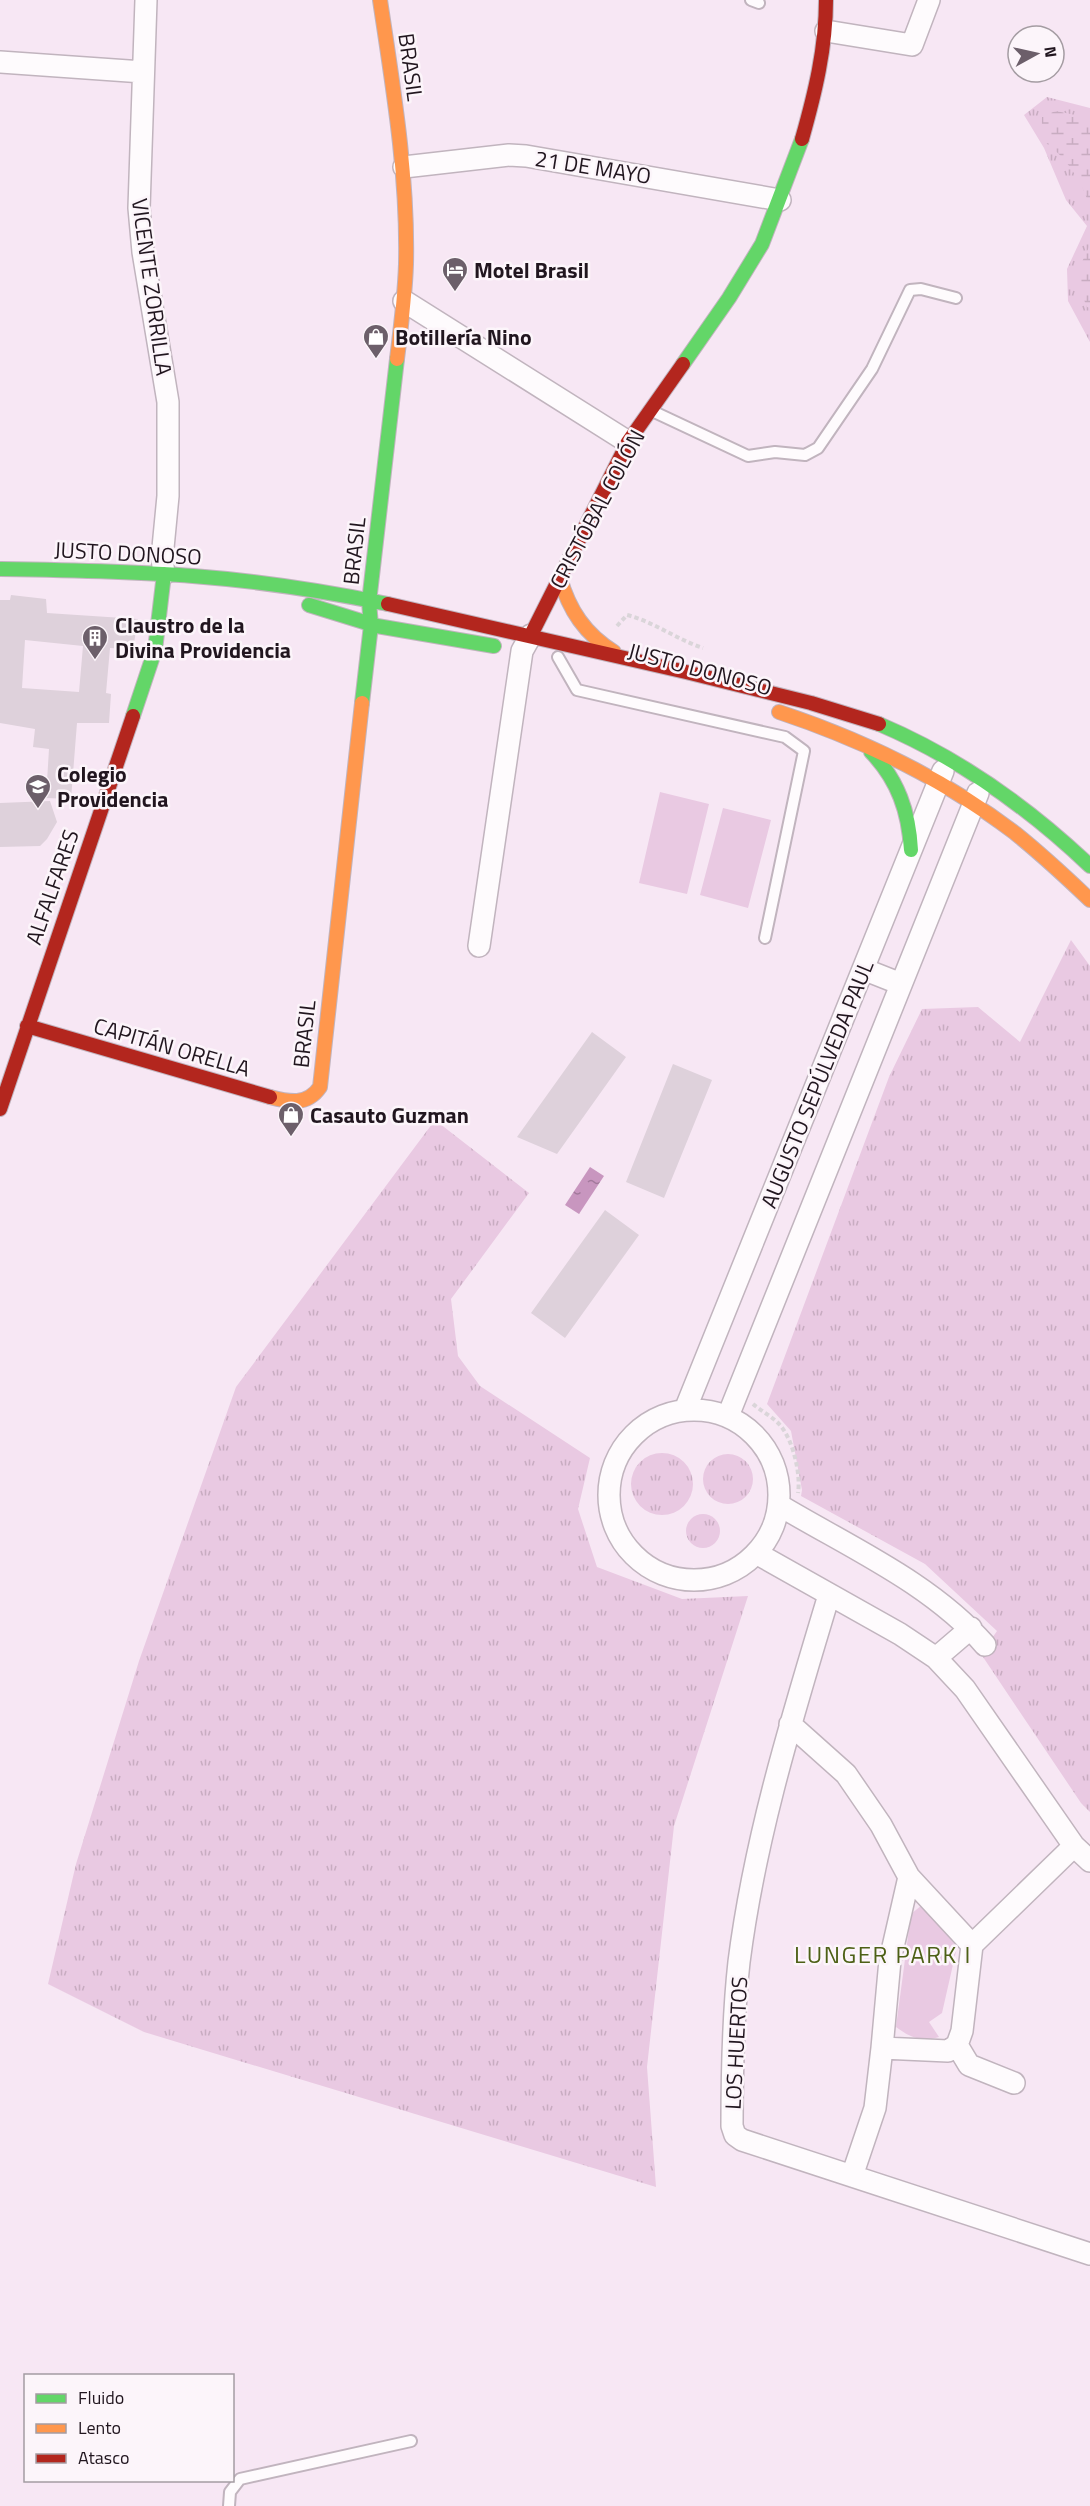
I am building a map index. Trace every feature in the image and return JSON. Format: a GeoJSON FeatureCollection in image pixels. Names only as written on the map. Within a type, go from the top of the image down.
{"type":"FeatureCollection","features":[{"type":"Feature","properties":{"kind":"street","name":"VICENTE ZORRILLA"},"geometry":{"type":"LineString","coordinates":[[146,0],[139,208],[143,252],[168,402],[168,496],[162,558],[164,574]]}},
{"type":"Feature","properties":{"kind":"street","name":"BRASIL"},"geometry":{"type":"LineString","coordinates":[[307,1101],[320,1087],[370,625],[369,602],[404,301],[407,234],[404,167],[380,0]]}},
{"type":"Feature","properties":{"kind":"street","name":"CRISTÓBAL COLÓN"},"geometry":{"type":"LineString","coordinates":[[479,946],[527,643],[628,442],[729,298],[762,244],[799,148],[814,97],[826,31],[826,0]]}},
{"type":"Feature","properties":{"kind":"street"},"geometry":{"type":"LineString","coordinates":[[826,31],[912,45],[929,0]]}},
{"type":"Feature","properties":{"kind":"street"},"geometry":{"type":"LineString","coordinates":[[0,62],[143,72]]}},
{"type":"Feature","properties":{"kind":"street","name":"21 DE MAYO"},"geometry":{"type":"LineString","coordinates":[[404,167],[509,155],[526,156],[780,200]]}},
{"type":"Feature","properties":{"kind":"street"},"geometry":{"type":"LineString","coordinates":[[404,301],[628,442]]}},
{"type":"Feature","properties":{"kind":"street","name":"JUSTO DONOSO"},"geometry":{"type":"LineString","coordinates":[[0,569],[164,574],[255,582],[369,602],[527,643],[558,657],[647,676],[728,697]]}},
{"type":"Feature","properties":{"kind":"street","name":"ALFALFARES"},"geometry":{"type":"LineString","coordinates":[[0,1109],[155,650],[164,574]]}},
{"type":"Feature","properties":{"kind":"street"},"geometry":{"type":"LineString","coordinates":[[560,578],[572,610],[590,634],[612,651],[636,660]]}},
{"type":"Feature","properties":{"kind":"street","name":"JUSTO DONOSO"},"geometry":{"type":"LineString","coordinates":[[255,582],[332,615],[370,625],[527,643],[636,660],[811,702],[846,713],[890,729],[984,779],[1034,815],[1090,866]]}},
{"type":"Feature","properties":{"kind":"street","name":"JUSTO DONOSO"},"geometry":{"type":"LineString","coordinates":[[767,708],[820,726],[860,743],[938,783],[988,814],[1027,844],[1090,900]]}},
{"type":"Feature","properties":{"kind":"street"},"geometry":{"type":"LineString","coordinates":[[860,743],[884,766],[899,789],[909,819],[911,850]]}},
{"type":"Feature","properties":{"kind":"street","name":"AUGUSTO SEPÚLVEDA PAUL"},"geometry":{"type":"LineString","coordinates":[[685,1410],[948,758]]}},
{"type":"Feature","properties":{"kind":"street","name":"AUGUSTO SEPÚLVEDA PAUL"},"geometry":{"type":"LineString","coordinates":[[728,1416],[984,779]]}},
{"type":"Feature","properties":{"kind":"street"},"geometry":{"type":"LineString","coordinates":[[863,969],[901,984]]}},
{"type":"Feature","properties":{"kind":"street","name":"CAPITÁN ORELLA"},"geometry":{"type":"LineString","coordinates":[[27,1026],[285,1101],[307,1101]]}},
{"type":"Feature","properties":{"kind":"street"},"geometry":{"type":"LineString","coordinates":[[788,1503],[756,1553],[735,1569],[710,1578],[684,1579],[658,1572],[633,1558],[617,1531],[609,1503],[611,1473],[624,1446],[644,1425],[670,1412],[700,1409],[728,1416],[753,1432],[769,1453],[788,1503],[942,1604],[971,1628],[985,1645]]}},
{"type":"Feature","properties":{"kind":"street"},"geometry":{"type":"LineString","coordinates":[[756,1553],[900,1634],[936,1658],[965,1689],[1074,1846],[1090,1861]]}},
{"type":"Feature","properties":{"kind":"street","name":"LOS HUERTOS"},"geometry":{"type":"LineString","coordinates":[[829,1595],[790,1724],[766,1815],[740,1961],[733,2042],[732,2126],[735,2135],[742,2140],[1090,2254]]}},
{"type":"Feature","properties":{"kind":"street"},"geometry":{"type":"LineString","coordinates":[[936,1658],[971,1628]]}},
{"type":"Feature","properties":{"kind":"street"},"geometry":{"type":"LineString","coordinates":[[790,1724],[846,1774],[881,1825],[909,1877],[972,1945]]}},
{"type":"Feature","properties":{"kind":"street"},"geometry":{"type":"LineString","coordinates":[[882,2048],[948,2051],[957,2045],[962,2031],[972,1945],[1074,1846]]}},
{"type":"Feature","properties":{"kind":"street"},"geometry":{"type":"LineString","coordinates":[[852,2176],[875,2108],[890,1960],[909,1877]]}},
{"type":"Feature","properties":{"kind":"street"},"geometry":{"type":"LineString","coordinates":[[957,2045],[969,2065],[1014,2084]]}},
{"type":"Feature","properties":{"kind":"lane"},"geometry":{"type":"LineString","coordinates":[[650,410],[748,456],[775,453],[805,455],[818,448],[872,369],[910,290],[921,289],[956,298]]}},
{"type":"Feature","properties":{"kind":"lane"},"geometry":{"type":"LineString","coordinates":[[558,657],[577,690],[785,738],[804,751],[765,938]]}},
{"type":"Feature","properties":{"kind":"lane"},"geometry":{"type":"LineString","coordinates":[[229,2506],[230,2492],[240,2479],[411,2441]]}},
{"type":"Feature","properties":{"kind":"path"},"geometry":{"type":"LineString","coordinates":[[756,1393],[752,1404],[780,1425],[794,1454],[800,1482],[788,1503]]}},
{"type":"Feature","properties":{"kind":"green space"},"geometry":{"type":"Polygon","coordinates":[[[1047,97],[1090,108],[1090,342],[1068,301],[1067,269],[1087,226],[1066,200],[1044,148],[1024,115],[1047,97]]]}},
{"type":"Feature","properties":{"kind":"green space"},"geometry":{"type":"Polygon","coordinates":[[[1056,111],[1090,118],[1090,208],[1073,172],[1060,155],[1047,144],[1043,135],[1042,116],[1056,111]]]}},
{"type":"Feature","properties":{"kind":"green space"},"geometry":{"type":"Polygon","coordinates":[[[1090,245],[1090,308],[1087,307],[1077,283],[1081,264],[1090,245]]]}},
{"type":"Feature","properties":{"kind":"green space"},"geometry":{"type":"Polygon","coordinates":[[[660,792],[709,804],[687,894],[639,883],[660,792]]]}},
{"type":"Feature","properties":{"kind":"green space"},"geometry":{"type":"Polygon","coordinates":[[[723,808],[771,820],[748,908],[700,895],[723,808]]]}},
{"type":"Feature","properties":{"kind":"green space"},"geometry":{"type":"Polygon","coordinates":[[[1071,940],[1090,966],[1090,1812],[1081,1803],[981,1654],[997,1631],[925,1564],[801,1496],[802,1490],[791,1431],[767,1404],[889,1077],[922,1009],[978,1007],[1020,1042],[1071,940]]]}},
{"type":"Feature","properties":{"kind":"green space"},"geometry":{"type":"Polygon","coordinates":[[[435,1120],[529,1193],[451,1299],[458,1356],[480,1386],[590,1458],[578,1509],[597,1567],[682,1599],[748,1596],[674,1826],[647,2067],[656,2187],[144,2032],[48,1984],[76,1864],[139,1661],[236,1387],[435,1120]]]}},
{"type":"Feature","properties":{"kind":"green space"},"geometry":{"type":"Polygon","coordinates":[[[656,1453],[668,1453],[684,1462],[691,1472],[693,1484],[691,1496],[684,1506],[668,1515],[656,1515],[645,1510],[636,1501],[631,1490],[631,1478],[636,1467],[645,1458],[656,1453]]]}},
{"type":"Feature","properties":{"kind":"green space"},"geometry":{"type":"Polygon","coordinates":[[[723,1454],[733,1454],[746,1461],[753,1474],[753,1484],[746,1497],[733,1504],[723,1504],[714,1500],[707,1493],[703,1484],[703,1474],[707,1465],[714,1458],[723,1454]]]}},
{"type":"Feature","properties":{"kind":"green space"},"geometry":{"type":"Polygon","coordinates":[[[703,1514],[715,1519],[720,1531],[715,1543],[703,1548],[691,1543],[686,1531],[691,1519],[703,1514]]]}},
{"type":"Feature","properties":{"kind":"green space"},"geometry":{"type":"Polygon","coordinates":[[[922,1905],[957,1947],[942,2013],[929,2022],[939,2037],[927,2039],[911,2036],[896,2027],[911,1914],[922,1905]]]}},
{"type":"Feature","properties":{"kind":"water"},"geometry":{"type":"Polygon","coordinates":[[[590,1167],[604,1176],[579,1214],[565,1205],[590,1167]]]}},
{"type":"Feature","properties":{"kind":"building","name":"Claustro de la Divina Providencia"},"geometry":{"type":"Polygon","coordinates":[[[11,595],[46,599],[47,613],[138,619],[133,649],[110,648],[106,693],[111,694],[109,723],[77,723],[71,799],[46,798],[49,749],[33,747],[35,729],[0,723],[0,600],[10,600],[11,595]],[[25,640],[22,688],[79,692],[83,646],[25,640]]]}},
{"type":"Feature","properties":{"kind":"building"},"geometry":{"type":"Polygon","coordinates":[[[50,801],[57,822],[40,846],[0,847],[0,803],[50,801]]]}},
{"type":"Feature","properties":{"kind":"building"},"geometry":{"type":"Polygon","coordinates":[[[592,1032],[626,1057],[557,1154],[517,1137],[592,1032]]]}},
{"type":"Feature","properties":{"kind":"building"},"geometry":{"type":"Polygon","coordinates":[[[673,1064],[712,1080],[664,1198],[626,1182],[673,1064]]]}},
{"type":"Feature","properties":{"kind":"building"},"geometry":{"type":"Polygon","coordinates":[[[605,1210],[639,1235],[565,1338],[531,1313],[605,1210]]]}},
{"type":"Feature","properties":{"kind":"traffic: fast"},"geometry":{"type":"LineString","coordinates":[[683,364],[729,298],[762,244],[802,139]]}},
{"type":"Feature","properties":{"kind":"traffic: fast"},"geometry":{"type":"LineString","coordinates":[[362,703],[371,625],[369,602],[397,359]]}},
{"type":"Feature","properties":{"kind":"traffic: fast"},"geometry":{"type":"LineString","coordinates":[[0,569],[121,572],[217,578],[291,587],[388,604]]}},
{"type":"Feature","properties":{"kind":"traffic: fast"},"geometry":{"type":"LineString","coordinates":[[133,716],[155,650],[164,574]]}},
{"type":"Feature","properties":{"kind":"traffic: fast"},"geometry":{"type":"LineString","coordinates":[[309,605],[377,626],[494,646]]}},
{"type":"Feature","properties":{"kind":"traffic: fast"},"geometry":{"type":"LineString","coordinates":[[879,724],[937,752],[991,785],[1042,823],[1090,866]]}},
{"type":"Feature","properties":{"kind":"traffic: fast"},"geometry":{"type":"LineString","coordinates":[[871,752],[888,774],[900,797],[908,823],[911,850]]}},
{"type":"Feature","properties":{"kind":"traffic: slow"},"geometry":{"type":"LineString","coordinates":[[380,0],[399,131],[405,197],[405,276],[397,359]]}},
{"type":"Feature","properties":{"kind":"traffic: slow"},"geometry":{"type":"LineString","coordinates":[[560,578],[573,611],[587,629],[614,652]]}},
{"type":"Feature","properties":{"kind":"traffic: slow"},"geometry":{"type":"LineString","coordinates":[[270,1097],[291,1101],[303,1100],[320,1087],[362,703]]}},
{"type":"Feature","properties":{"kind":"traffic: slow"},"geometry":{"type":"LineString","coordinates":[[779,712],[872,748],[960,795],[1015,833],[1090,900]]}},
{"type":"Feature","properties":{"kind":"traffic: jam"},"geometry":{"type":"LineString","coordinates":[[802,139],[819,70],[826,0]]}},
{"type":"Feature","properties":{"kind":"traffic: jam"},"geometry":{"type":"LineString","coordinates":[[531,635],[628,442],[683,364]]}},
{"type":"Feature","properties":{"kind":"traffic: jam"},"geometry":{"type":"LineString","coordinates":[[388,604],[686,672],[811,703],[879,724]]}},
{"type":"Feature","properties":{"kind":"traffic: jam"},"geometry":{"type":"LineString","coordinates":[[0,1109],[133,716]]}},
{"type":"Feature","properties":{"kind":"traffic: jam"},"geometry":{"type":"LineString","coordinates":[[27,1026],[270,1097]]}},
{"type":"Feature","properties":{"kind":"place","name":"Motel Brasil"},"geometry":{"type":"Point","coordinates":[455,293]}},
{"type":"Feature","properties":{"kind":"place","name":"Botillería Nino"},"geometry":{"type":"Point","coordinates":[376,360]}},
{"type":"Feature","properties":{"kind":"place","name":"Claustro de la Divina Providencia"},"geometry":{"type":"Point","coordinates":[95,661]}},
{"type":"Feature","properties":{"kind":"place","name":"Colegio Providencia"},"geometry":{"type":"Point","coordinates":[38,810]}},
{"type":"Feature","properties":{"kind":"place","name":"Casauto Guzman"},"geometry":{"type":"Point","coordinates":[291,1138]}},
{"type":"Feature","properties":{"kind":"district","name":"LUNGER PARK I"},"geometry":{"type":"Point","coordinates":[883,1954]}}]}
